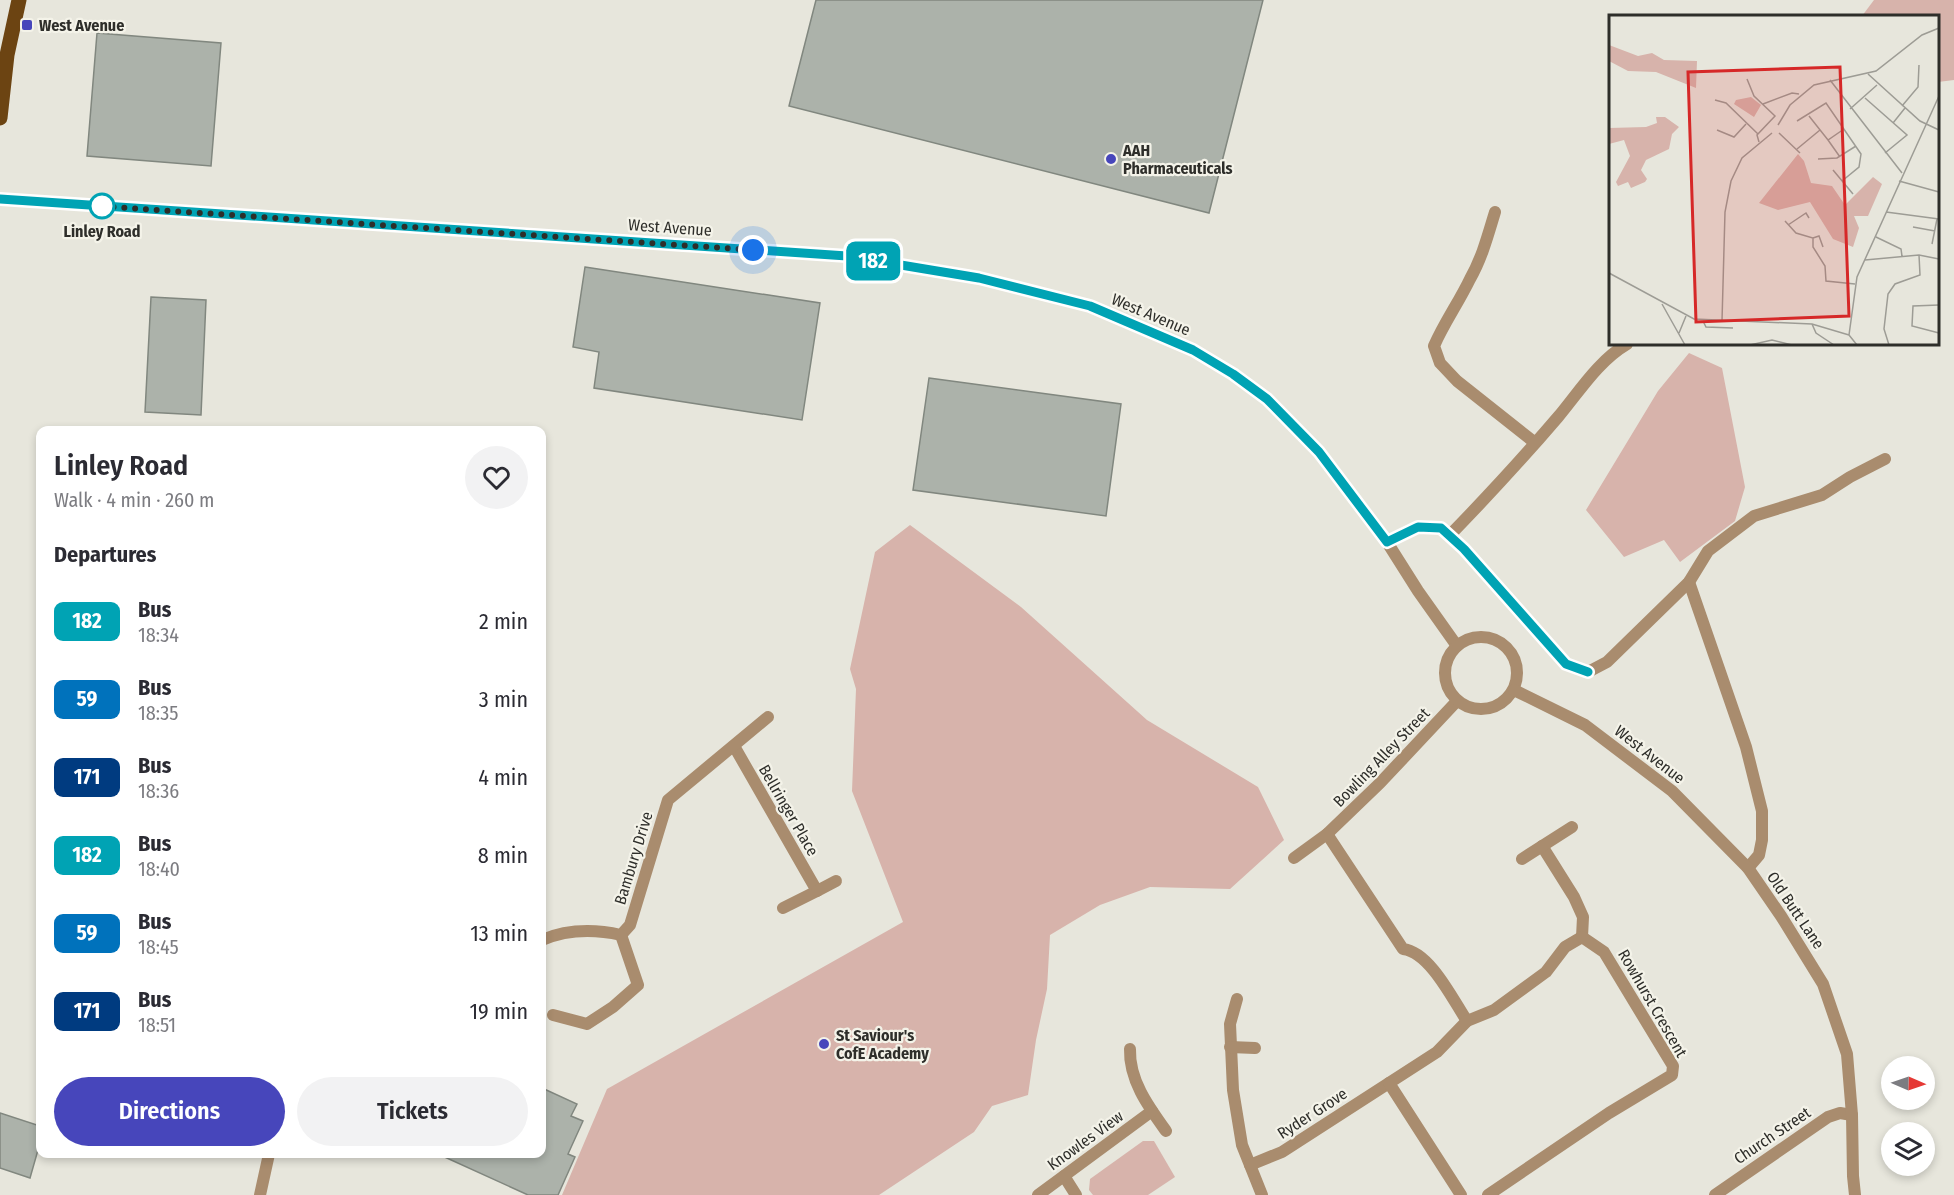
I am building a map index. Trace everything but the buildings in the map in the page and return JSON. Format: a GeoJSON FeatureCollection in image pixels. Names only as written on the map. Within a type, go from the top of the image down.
{"type":"FeatureCollection","features":[{"type":"Feature","properties":{"kind":"main road"},"geometry":{"type":"LineString","coordinates":[[0,118],[3,55],[20,0]]}},
{"type":"Feature","properties":{"kind":"street","name":"West Avenue"},"geometry":{"type":"LineString","coordinates":[[0,199],[847,256],[990,281],[1090,306],[1193,350],[1233,374],[1267,399],[1319,452],[1387,542],[1456,646]]}},
{"type":"Feature","properties":{"kind":"street"},"geometry":{"type":"LineString","coordinates":[[1495,212],[1484,248],[1471,278],[1440,331],[1434,346],[1440,363],[1457,381],[1534,442]]}},
{"type":"Feature","properties":{"kind":"street"},"geometry":{"type":"LineString","coordinates":[[1449,536],[1492,492],[1595,371],[1618,348],[1625,345]]}},
{"type":"Feature","properties":{"kind":"street"},"geometry":{"type":"LineString","coordinates":[[1387,542],[1418,527],[1441,528],[1464,549],[1566,664],[1588,672],[1607,663],[1689,582],[1708,551],[1754,516],[1822,495],[1885,459]]}},
{"type":"Feature","properties":{"kind":"street","name":"Old Butt Lane"},"geometry":{"type":"LineString","coordinates":[[1689,582],[1746,747],[1762,811],[1762,840],[1759,855],[1748,868],[1787,925],[1823,984],[1847,1054],[1855,1195]]}},
{"type":"Feature","properties":{"kind":"street"},"geometry":{"type":"LineString","coordinates":[[1486,637],[1503,644],[1515,658],[1518,674],[1514,690],[1500,705],[1481,710],[1473,709],[1457,701],[1450,693],[1445,681],[1446,662],[1456,646],[1468,639],[1486,637]]}},
{"type":"Feature","properties":{"kind":"street","name":"West Avenue"},"geometry":{"type":"LineString","coordinates":[[1514,690],[1585,725],[1627,756],[1672,791],[1748,868]]}},
{"type":"Feature","properties":{"kind":"street","name":"Bowling Alley Street"},"geometry":{"type":"LineString","coordinates":[[1294,858],[1327,834],[1380,783],[1457,701]]}},
{"type":"Feature","properties":{"kind":"street","name":"Bambury Drive"},"geometry":{"type":"LineString","coordinates":[[621,935],[630,925],[668,801],[768,717]]}},
{"type":"Feature","properties":{"kind":"street","name":"Bellringer Place"},"geometry":{"type":"LineString","coordinates":[[734,746],[817,891]]}},
{"type":"Feature","properties":{"kind":"street"},"geometry":{"type":"LineString","coordinates":[[1522,859],[1572,827]]}},
{"type":"Feature","properties":{"kind":"street"},"geometry":{"type":"LineString","coordinates":[[1327,834],[1403,949],[1412,950],[1435,971],[1467,1021]]}},
{"type":"Feature","properties":{"kind":"street"},"geometry":{"type":"LineString","coordinates":[[1461,1195],[1389,1083],[1437,1053],[1467,1021],[1494,1010],[1546,972],[1565,947],[1582,936],[1583,917],[1574,897],[1542,846]]}},
{"type":"Feature","properties":{"kind":"street"},"geometry":{"type":"LineString","coordinates":[[783,908],[836,881]]}},
{"type":"Feature","properties":{"kind":"street"},"geometry":{"type":"LineString","coordinates":[[546,938],[556,934],[598,930],[621,935],[638,985],[613,1007],[587,1024],[553,1015]]}},
{"type":"Feature","properties":{"kind":"street","name":"Rowhurst Crescent"},"geometry":{"type":"LineString","coordinates":[[1488,1195],[1609,1113],[1672,1075],[1673,1066],[1604,952],[1582,936]]}},
{"type":"Feature","properties":{"kind":"street"},"geometry":{"type":"LineString","coordinates":[[1236,999],[1230,1024],[1233,1090],[1242,1145],[1262,1195]]}},
{"type":"Feature","properties":{"kind":"street"},"geometry":{"type":"LineString","coordinates":[[1230,1047],[1255,1048]]}},
{"type":"Feature","properties":{"kind":"street"},"geometry":{"type":"LineString","coordinates":[[1130,1048],[1130,1062],[1136,1083],[1166,1131]]}},
{"type":"Feature","properties":{"kind":"street","name":"Ryder Grove"},"geometry":{"type":"LineString","coordinates":[[1250,1165],[1282,1152],[1389,1083]]}},
{"type":"Feature","properties":{"kind":"street","name":"Knowles View"},"geometry":{"type":"LineString","coordinates":[[1038,1195],[1152,1111]]}},
{"type":"Feature","properties":{"kind":"street","name":"Church Street"},"geometry":{"type":"LineString","coordinates":[[1714,1195],[1828,1117],[1840,1113],[1852,1115]]}},
{"type":"Feature","properties":{"kind":"street"},"geometry":{"type":"LineString","coordinates":[[260,1195],[268,1158]]}},
{"type":"Feature","properties":{"kind":"street"},"geometry":{"type":"LineString","coordinates":[[1064,1176],[1076,1195]]}},
{"type":"Feature","properties":{"kind":"shaded area"},"geometry":{"type":"Polygon","coordinates":[[[1874,0],[1954,0],[1954,80],[1939,82],[1939,15],[1863,15],[1874,0]]]}},
{"type":"Feature","properties":{"kind":"shaded area"},"geometry":{"type":"Polygon","coordinates":[[[1689,353],[1722,368],[1745,487],[1735,521],[1680,562],[1664,540],[1624,557],[1586,510],[1658,391],[1689,353]]]}},
{"type":"Feature","properties":{"kind":"shaded area"},"geometry":{"type":"Polygon","coordinates":[[[910,525],[1021,607],[1147,720],[1258,787],[1284,840],[1230,889],[1150,887],[1100,905],[1050,935],[1047,989],[1036,1040],[1028,1095],[992,1106],[974,1132],[879,1195],[562,1195],[607,1089],[903,922],[852,791],[856,689],[850,669],[875,552],[910,525]]]}},
{"type":"Feature","properties":{"kind":"shaded area"},"geometry":{"type":"Polygon","coordinates":[[[1143,1141],[1154,1141],[1175,1177],[1148,1195],[1093,1195],[1089,1190],[1090,1179],[1143,1141]]]}},
{"type":"Feature","properties":{"kind":"bus line","name":"182"},"geometry":{"type":"LineString","coordinates":[[0,199],[847,256],[979,278],[1090,306],[1193,350],[1233,374],[1267,399],[1319,452],[1387,542],[1418,527],[1441,528],[1464,549],[1566,664],[1588,672]]}},
{"type":"Feature","properties":{"kind":"place","name":"West Avenue"},"geometry":{"type":"Point","coordinates":[27,25]}},
{"type":"Feature","properties":{"kind":"place","name":"AAH Pharmaceuticals"},"geometry":{"type":"Point","coordinates":[1111,159]}},
{"type":"Feature","properties":{"kind":"place","name":"Linley Road"},"geometry":{"type":"Point","coordinates":[102,206]}},
{"type":"Feature","properties":{"kind":"place","name":"St Saviour's CofE Academy"},"geometry":{"type":"Point","coordinates":[824,1044]}},
{"type":"Feature","properties":{"kind":"route"},"geometry":{"type":"LineString","coordinates":[[102,206],[97,206],[753,250]]}}]}
